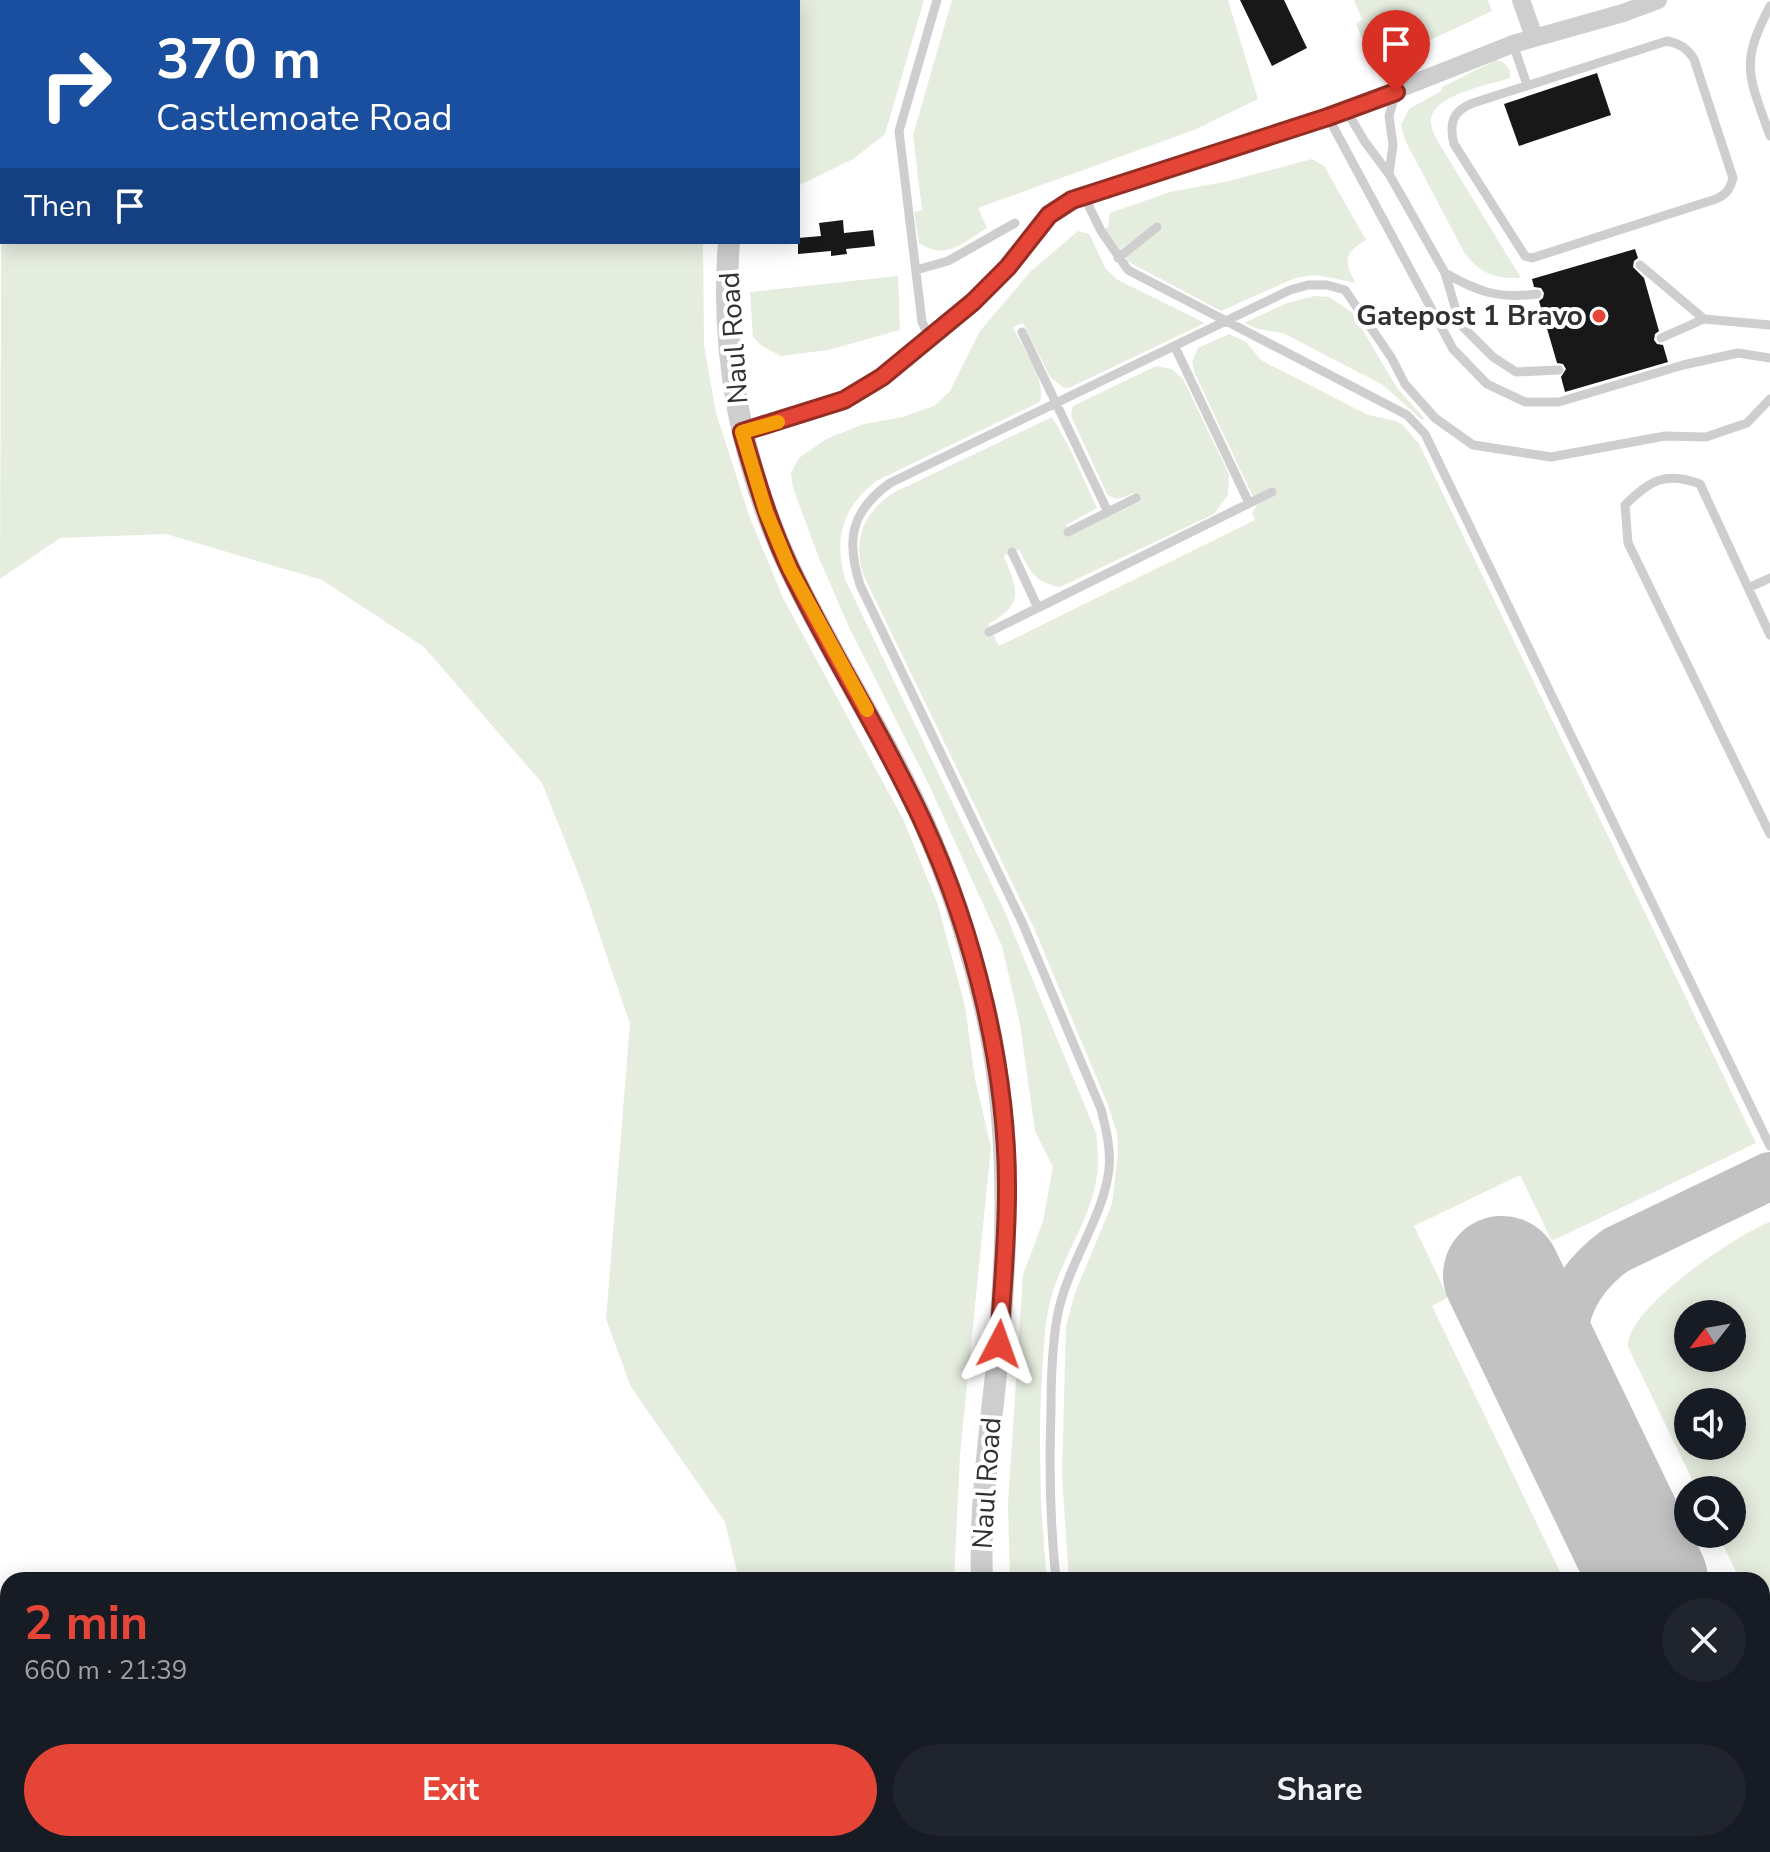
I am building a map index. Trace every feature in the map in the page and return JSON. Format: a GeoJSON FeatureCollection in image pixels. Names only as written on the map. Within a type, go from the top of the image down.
{"type":"FeatureCollection","features":[{"type":"Feature","properties":{"kind":"street"},"geometry":{"type":"LineString","coordinates":[[1521,0],[1534,37]]}},
{"type":"Feature","properties":{"kind":"street"},"geometry":{"type":"LineString","coordinates":[[742,432],[844,400],[882,377],[973,302],[1008,267],[1049,215],[1072,200],[1328,117],[1513,44],[1658,0]]}},
{"type":"Feature","properties":{"kind":"street","name":"Naul Road"},"geometry":{"type":"LineString","coordinates":[[729,244],[728,348],[742,432],[766,512],[790,569],[925,825],[981,990],[996,1062],[1004,1122],[1007,1190],[999,1344],[985,1478],[982,1572]]}},
{"type":"Feature","properties":{"kind":"lane"},"geometry":{"type":"LineString","coordinates":[[930,338],[922,322],[899,131],[937,0]]}},
{"type":"Feature","properties":{"kind":"lane"},"geometry":{"type":"LineString","coordinates":[[1770,6],[1755,35],[1749,60],[1751,81],[1770,136]]}},
{"type":"Feature","properties":{"kind":"lane"},"geometry":{"type":"LineString","coordinates":[[1667,41],[1679,44],[1694,59],[1733,178],[1731,188],[1716,199],[1532,258],[1525,256],[1454,144],[1451,120],[1465,106],[1527,85],[1667,41]]}},
{"type":"Feature","properties":{"kind":"lane"},"geometry":{"type":"LineString","coordinates":[[1513,44],[1527,85]]}},
{"type":"Feature","properties":{"kind":"lane"},"geometry":{"type":"LineString","coordinates":[[1389,174],[1393,145],[1389,116],[1396,92]]}},
{"type":"Feature","properties":{"kind":"lane"},"geometry":{"type":"LineString","coordinates":[[1346,110],[1389,174],[1445,273],[1460,324],[1493,357],[1516,372],[1559,370]]}},
{"type":"Feature","properties":{"kind":"lane"},"geometry":{"type":"LineString","coordinates":[[1328,117],[1453,349],[1487,384],[1525,402],[1559,402],[1683,365],[1738,353],[1770,358]]}},
{"type":"Feature","properties":{"kind":"lane"},"geometry":{"type":"LineString","coordinates":[[1084,196],[1118,258],[1128,270],[1407,415],[1425,434],[1770,1146]]}},
{"type":"Feature","properties":{"kind":"lane"},"geometry":{"type":"LineString","coordinates":[[916,270],[948,261],[1015,223]]}},
{"type":"Feature","properties":{"kind":"lane"},"geometry":{"type":"LineString","coordinates":[[1118,258],[1157,227]]}},
{"type":"Feature","properties":{"kind":"lane"},"geometry":{"type":"LineString","coordinates":[[1640,265],[1704,319]]}},
{"type":"Feature","properties":{"kind":"lane"},"geometry":{"type":"LineString","coordinates":[[1445,273],[1472,289],[1510,297],[1537,294]]}},
{"type":"Feature","properties":{"kind":"lane"},"geometry":{"type":"LineString","coordinates":[[1055,1572],[1049,1466],[1052,1362],[1057,1320],[1063,1289],[1102,1196],[1109,1170],[1108,1139],[1101,1109],[1022,922],[860,585],[852,560],[851,538],[859,516],[871,497],[890,483],[1290,290],[1308,285],[1327,285],[1345,290],[1391,357],[1405,384],[1435,418],[1473,445],[1551,457],[1665,436],[1706,437],[1747,423],[1770,399]]}},
{"type":"Feature","properties":{"kind":"lane"},"geometry":{"type":"LineString","coordinates":[[1661,338],[1704,319],[1770,325]]}},
{"type":"Feature","properties":{"kind":"lane"},"geometry":{"type":"LineString","coordinates":[[1022,332],[1108,512]]}},
{"type":"Feature","properties":{"kind":"lane"},"geometry":{"type":"LineString","coordinates":[[1175,347],[1249,503]]}},
{"type":"Feature","properties":{"kind":"lane"},"geometry":{"type":"LineString","coordinates":[[1770,635],[1700,484],[1680,476],[1647,483],[1625,505],[1628,543],[1770,834]]}},
{"type":"Feature","properties":{"kind":"lane"},"geometry":{"type":"LineString","coordinates":[[989,632],[1272,492]]}},
{"type":"Feature","properties":{"kind":"lane"},"geometry":{"type":"LineString","coordinates":[[1068,532],[1136,498]]}},
{"type":"Feature","properties":{"kind":"lane"},"geometry":{"type":"LineString","coordinates":[[1012,552],[1038,608]]}},
{"type":"Feature","properties":{"kind":"lane"},"geometry":{"type":"LineString","coordinates":[[1748,588],[1770,578]]}},
{"type":"Feature","properties":{"kind":"shaded area"},"geometry":{"type":"Polygon","coordinates":[[[800,0],[924,0],[885,134],[853,159],[800,185],[800,0]]]}},
{"type":"Feature","properties":{"kind":"shaded area"},"geometry":{"type":"Polygon","coordinates":[[[952,0],[1228,0],[1258,99],[1194,130],[978,208],[987,228],[954,248],[929,248],[919,243],[914,212],[922,210],[913,135],[952,0]]]}},
{"type":"Feature","properties":{"kind":"shaded area"},"geometry":{"type":"Polygon","coordinates":[[[1354,0],[1488,0],[1492,11],[1424,43],[1369,54],[1356,24],[1362,19],[1354,0]]]}},
{"type":"Feature","properties":{"kind":"shaded area"},"geometry":{"type":"Polygon","coordinates":[[[1496,60],[1503,62],[1510,70],[1510,78],[1450,98],[1433,113],[1431,124],[1437,140],[1521,278],[1490,274],[1465,254],[1405,140],[1401,125],[1409,109],[1441,91],[1442,87],[1496,60]]]}},
{"type":"Feature","properties":{"kind":"shaded area"},"geometry":{"type":"Polygon","coordinates":[[[1312,159],[1324,166],[1366,240],[1348,258],[1347,263],[1356,283],[1316,275],[1295,278],[1221,311],[1127,261],[1126,256],[1160,227],[1155,223],[1120,250],[1116,249],[1104,229],[1108,227],[1110,213],[1170,192],[1229,181],[1312,159]]]}},
{"type":"Feature","properties":{"kind":"shaded area"},"geometry":{"type":"Polygon","coordinates":[[[1078,231],[1089,234],[1106,269],[1118,280],[1205,323],[1064,388],[1050,377],[1023,323],[1013,327],[1037,374],[1040,402],[876,481],[864,491],[848,513],[840,550],[845,579],[1004,910],[1096,1133],[1098,1169],[1092,1198],[1053,1291],[1045,1331],[1040,1451],[1046,1572],[1010,1572],[1008,1504],[1023,1275],[1043,1221],[1053,1167],[1035,1131],[1020,1024],[1002,946],[930,787],[848,625],[819,558],[793,488],[791,473],[799,458],[826,439],[864,424],[903,417],[934,406],[950,391],[980,331],[1030,272],[1078,231]]]}},
{"type":"Feature","properties":{"kind":"shaded area"},"geometry":{"type":"Polygon","coordinates":[[[1,244],[703,244],[704,345],[716,413],[750,518],[783,598],[904,821],[938,905],[965,1006],[975,1079],[991,1147],[960,1455],[954,1572],[737,1572],[725,1522],[631,1387],[606,1319],[630,1024],[583,886],[542,783],[424,647],[322,580],[166,534],[60,538],[0,579],[1,244]]]}},
{"type":"Feature","properties":{"kind":"shaded area"},"geometry":{"type":"Polygon","coordinates":[[[898,276],[900,330],[828,350],[781,356],[753,337],[750,292],[898,276]]]}},
{"type":"Feature","properties":{"kind":"shaded area"},"geometry":{"type":"Polygon","coordinates":[[[1314,296],[1329,297],[1352,312],[1397,388],[1424,418],[1422,420],[1383,385],[1283,333],[1244,323],[1287,303],[1314,296]]]}},
{"type":"Feature","properties":{"kind":"shaded area"},"geometry":{"type":"Polygon","coordinates":[[[1229,334],[1246,342],[1261,360],[1368,415],[1403,425],[1419,444],[1756,1143],[1552,1241],[1520,1175],[1414,1226],[1448,1297],[1432,1306],[1560,1572],[1068,1572],[1062,1475],[1066,1326],[1075,1293],[1112,1204],[1117,1133],[1034,928],[863,574],[860,538],[874,509],[893,493],[1052,417],[1097,508],[1066,525],[1070,536],[1137,503],[1133,493],[1117,499],[1107,494],[1071,416],[1073,406],[1156,366],[1172,369],[1183,379],[1229,474],[1228,495],[1214,514],[1060,587],[1039,579],[1019,549],[1004,556],[1015,595],[1008,609],[988,624],[999,646],[1255,520],[1252,513],[1257,505],[1194,372],[1192,362],[1198,348],[1229,334]]]}},
{"type":"Feature","properties":{"kind":"shaded area"},"geometry":{"type":"Polygon","coordinates":[[[1770,1222],[1770,1572],[1736,1572],[1725,1548],[1746,1548],[1746,1476],[1690,1476],[1683,1460],[1746,1460],[1746,1388],[1674,1388],[1674,1442],[1628,1347],[1632,1331],[1662,1294],[1710,1257],[1770,1222]]]}},
{"type":"Feature","properties":{"kind":"building"},"geometry":{"type":"Polygon","coordinates":[[[1240,0],[1284,0],[1307,48],[1272,66],[1240,0]]]}},
{"type":"Feature","properties":{"kind":"building"},"geometry":{"type":"Polygon","coordinates":[[[1597,73],[1611,115],[1519,146],[1504,104],[1597,73]]]}},
{"type":"Feature","properties":{"kind":"building"},"geometry":{"type":"Polygon","coordinates":[[[843,220],[844,233],[873,230],[875,246],[846,249],[847,254],[831,256],[831,251],[798,254],[800,238],[821,236],[819,223],[843,220]]]}},
{"type":"Feature","properties":{"kind":"building","name":"Gatepost 1 Bravo"},"geometry":{"type":"Polygon","coordinates":[[[1635,249],[1638,258],[1633,267],[1644,278],[1659,331],[1654,340],[1663,345],[1668,362],[1565,392],[1561,377],[1566,369],[1563,364],[1557,363],[1539,301],[1544,293],[1541,288],[1534,287],[1532,279],[1635,249]]]}},
{"type":"Feature","properties":{"kind":"taxiway"},"geometry":{"type":"LineString","coordinates":[[1561,1398],[1563,1334],[1567,1316],[1583,1282],[1597,1266],[1616,1250],[1770,1176]]}},
{"type":"Feature","properties":{"kind":"runway"},"geometry":{"type":"LineString","coordinates":[[1502,1275],[1645,1572]]}},
{"type":"Feature","properties":{"kind":"slow traffic"},"geometry":{"type":"LineString","coordinates":[[778,422],[742,432],[766,512],[790,569],[867,710]]}},
{"type":"Feature","properties":{"kind":"place","name":"Gatepost 1 Bravo"},"geometry":{"type":"Point","coordinates":[1599,316]}},
{"type":"Feature","properties":{"kind":"route"},"geometry":{"type":"LineString","coordinates":[[999,1344],[1007,1190],[1004,1122],[996,1062],[981,990],[957,910],[925,825],[790,569],[766,512],[742,432],[811,413],[844,400],[882,377],[973,302],[1008,267],[1049,215],[1072,200],[1396,92]]}}]}
